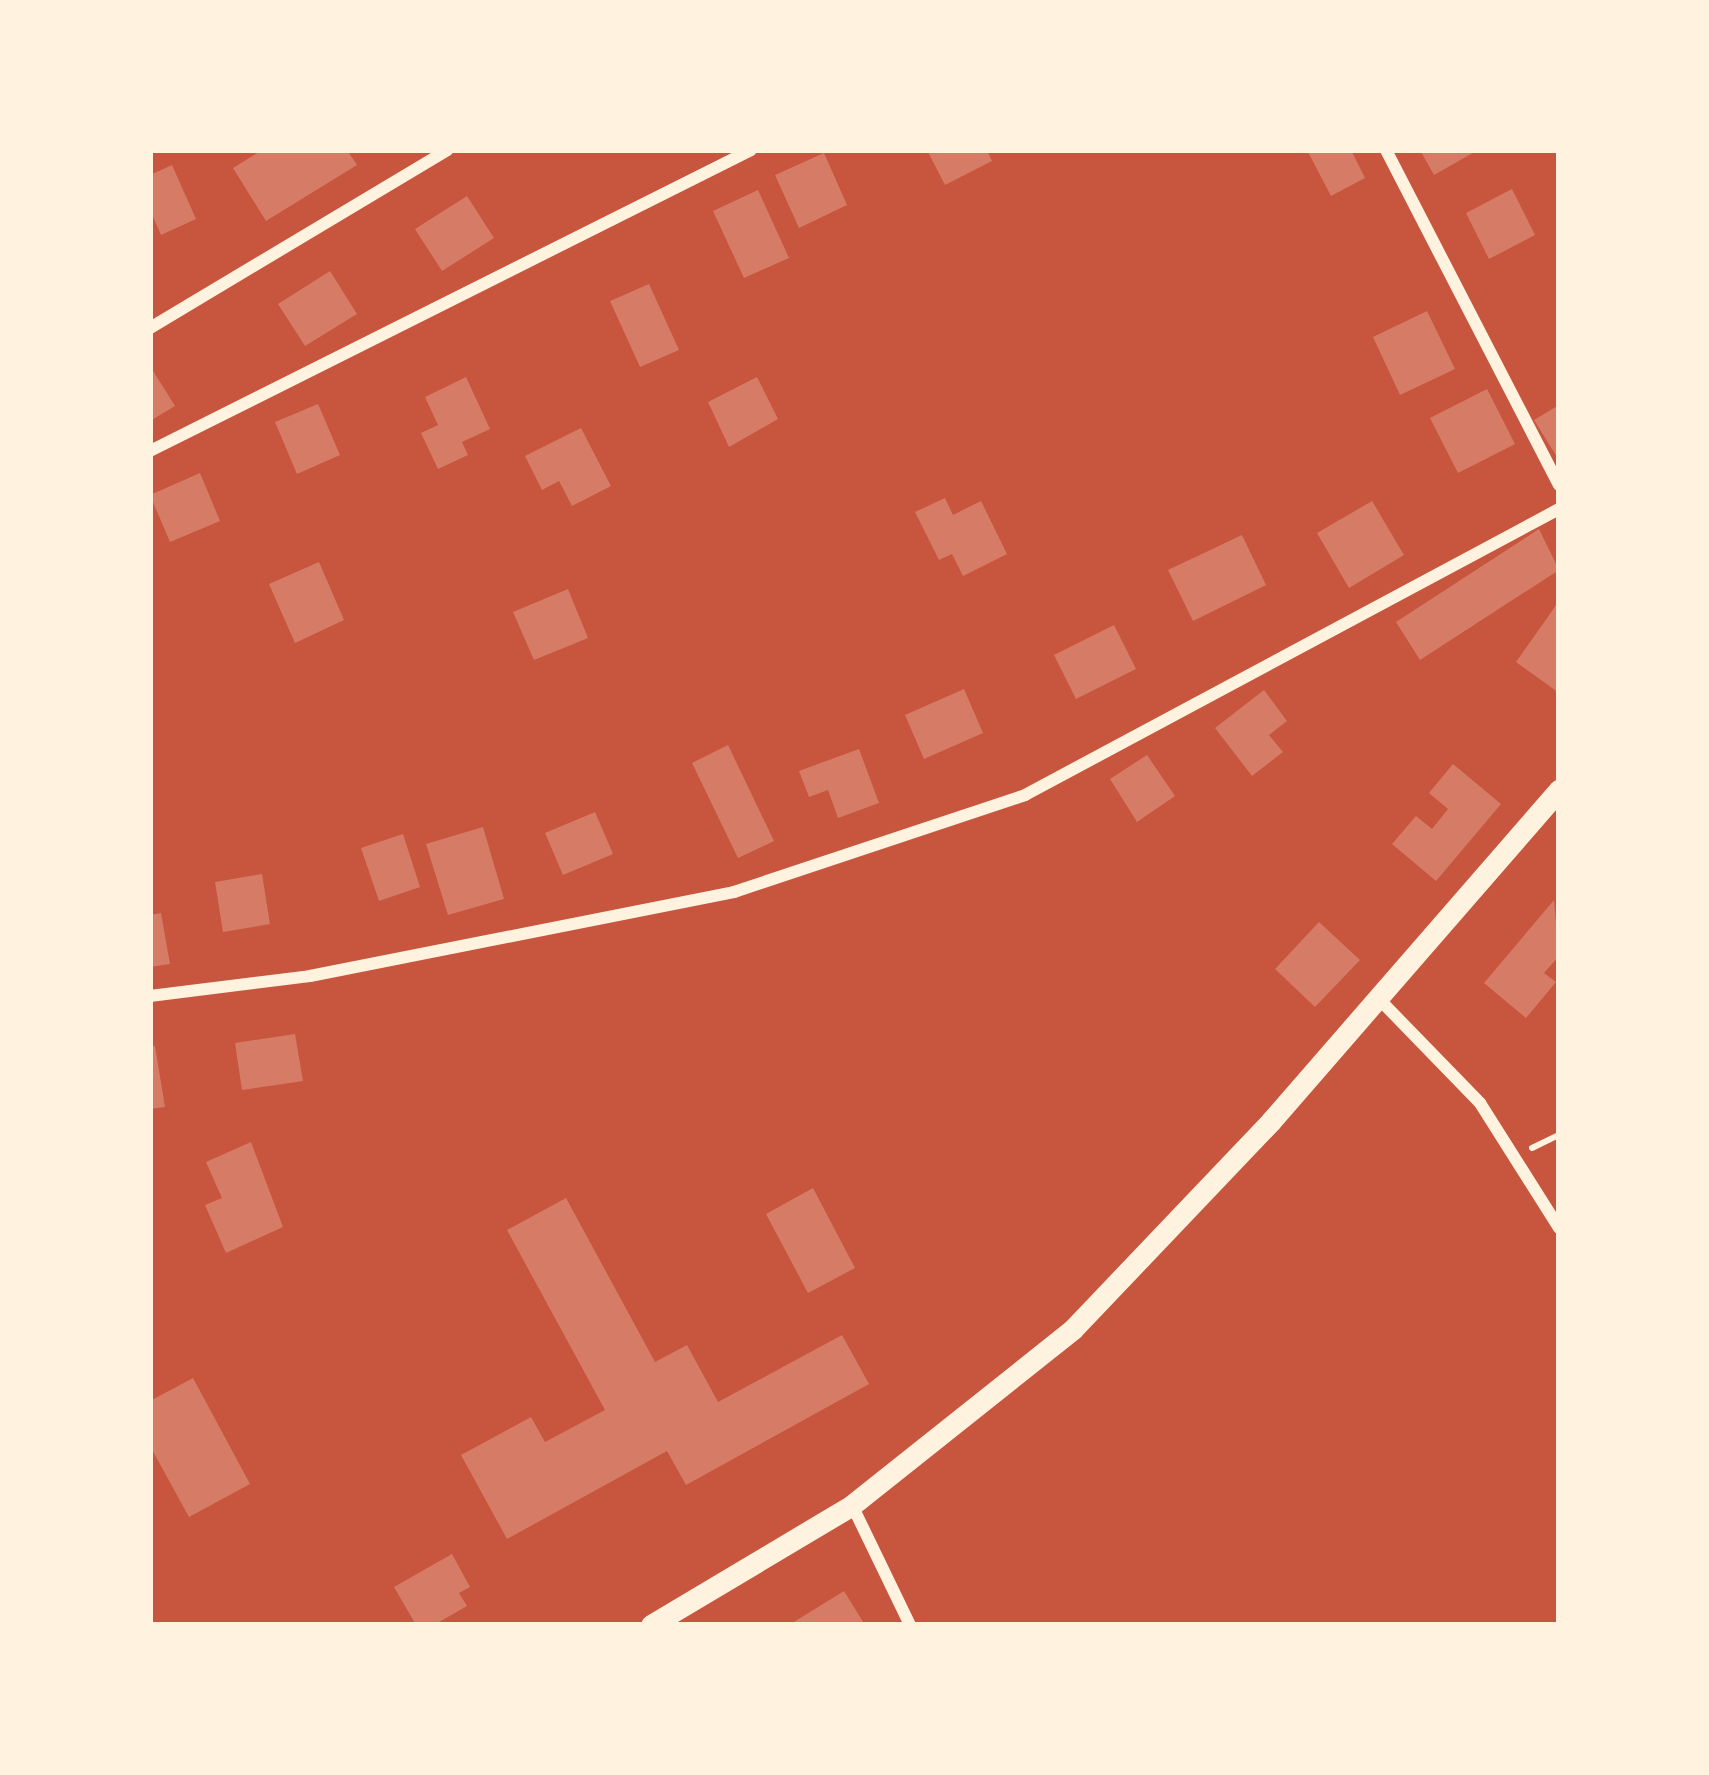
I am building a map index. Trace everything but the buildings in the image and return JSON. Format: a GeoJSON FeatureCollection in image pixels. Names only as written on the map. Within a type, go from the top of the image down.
{"type":"FeatureCollection","features":[{"type":"Feature","properties":{"kind":"street"},"geometry":{"type":"LineString","coordinates":[[150,328],[448,150]]}},
{"type":"Feature","properties":{"kind":"street"},"geometry":{"type":"LineString","coordinates":[[150,451],[751,150]]}},
{"type":"Feature","properties":{"kind":"street"},"geometry":{"type":"LineString","coordinates":[[1386,150],[1559,485]]}},
{"type":"Feature","properties":{"kind":"street"},"geometry":{"type":"LineString","coordinates":[[150,996],[310,976],[734,892],[1025,795],[1559,509]]}},
{"type":"Feature","properties":{"kind":"street"},"geometry":{"type":"LineString","coordinates":[[651,1625],[852,1504],[1073,1328],[1379,999],[1559,790]]}},
{"type":"Feature","properties":{"kind":"street"},"geometry":{"type":"LineString","coordinates":[[1379,999],[1480,1103],[1559,1228]]}},
{"type":"Feature","properties":{"kind":"street"},"geometry":{"type":"LineString","coordinates":[[852,1504],[910,1625]]}}]}
